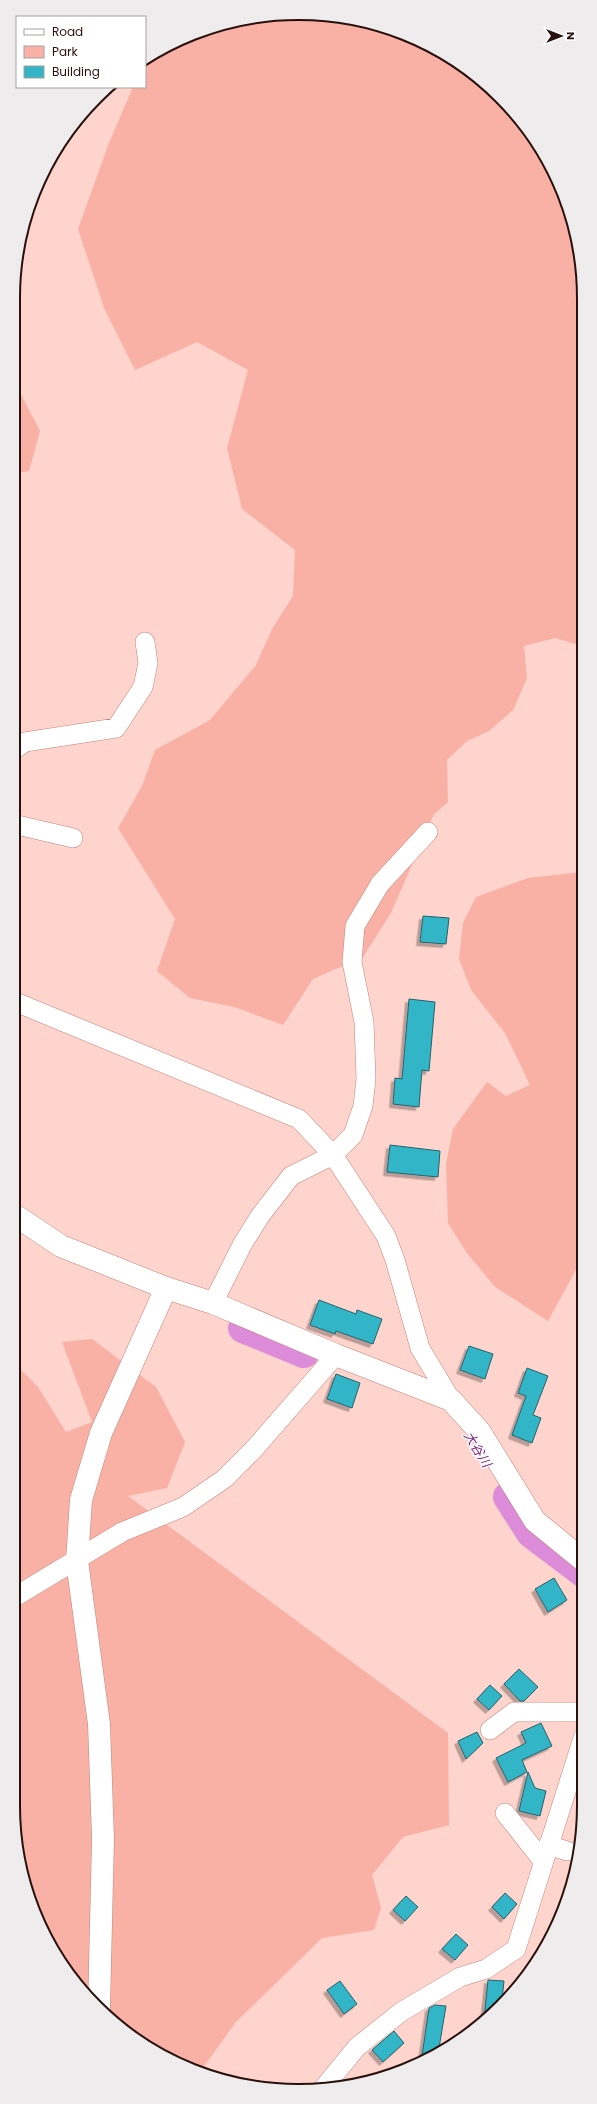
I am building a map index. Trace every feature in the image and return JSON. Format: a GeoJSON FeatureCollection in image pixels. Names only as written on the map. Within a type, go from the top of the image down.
{"type":"FeatureCollection","features":[{"type":"Feature","properties":{"kind":"street"},"geometry":{"type":"LineString","coordinates":[[20,746],[25,742],[116,728],[143,686],[148,663],[145,642]]}},
{"type":"Feature","properties":{"kind":"street"},"geometry":{"type":"LineString","coordinates":[[20,826],[74,838]]}},
{"type":"Feature","properties":{"kind":"street"},"geometry":{"type":"LineString","coordinates":[[213,1303],[246,1239],[260,1216],[291,1176],[333,1155],[353,1135],[363,1106],[366,1079],[364,1022],[352,962],[355,926],[380,884],[428,832]]}},
{"type":"Feature","properties":{"kind":"street"},"geometry":{"type":"LineString","coordinates":[[20,1004],[299,1119],[333,1155],[386,1236],[395,1260],[420,1348],[451,1400],[480,1432],[535,1521],[577,1555]]}},
{"type":"Feature","properties":{"kind":"street"},"geometry":{"type":"LineString","coordinates":[[20,1219],[61,1246],[166,1288],[213,1303],[336,1355],[451,1400]]}},
{"type":"Feature","properties":{"kind":"street"},"geometry":{"type":"LineString","coordinates":[[99,1999],[104,1839],[99,1724],[77,1561],[81,1500],[101,1433],[166,1288]]}},
{"type":"Feature","properties":{"kind":"street"},"geometry":{"type":"LineString","coordinates":[[20,1594],[77,1561],[122,1532],[183,1507],[224,1479],[254,1449],[336,1355]]}},
{"type":"Feature","properties":{"kind":"street"},"geometry":{"type":"LineString","coordinates":[[490,1730],[514,1712],[577,1712]]}},
{"type":"Feature","properties":{"kind":"street"},"geometry":{"type":"LineString","coordinates":[[328,2082],[357,2047],[401,2012],[460,1976],[486,1969],[516,1949],[577,1757]]}},
{"type":"Feature","properties":{"kind":"street"},"geometry":{"type":"LineString","coordinates":[[505,1813],[546,1853],[567,1851]]}},
{"type":"Feature","properties":{"kind":"green space"},"geometry":{"type":"Polygon","coordinates":[[[298,20],[335,22],[371,29],[405,41],[438,57],[468,78],[482,89],[508,115],[519,129],[540,159],[556,192],[568,226],[575,262],[577,298],[577,645],[555,638],[524,646],[527,678],[513,710],[489,731],[467,741],[447,760],[448,802],[434,814],[391,913],[363,957],[313,979],[283,1025],[234,1007],[190,998],[157,971],[175,919],[118,828],[142,786],[155,750],[210,720],[256,665],[272,629],[293,596],[295,550],[242,509],[227,448],[248,370],[197,342],[135,370],[104,308],[78,229],[109,143],[133,88],[146,88],[146,65],[159,57],[192,41],[226,29],[262,22],[298,20]]]}},
{"type":"Feature","properties":{"kind":"green space"},"geometry":{"type":"Polygon","coordinates":[[[20,392],[40,431],[29,471],[20,473],[20,392]]]}},
{"type":"Feature","properties":{"kind":"green space"},"geometry":{"type":"Polygon","coordinates":[[[577,873],[577,1268],[548,1321],[495,1287],[467,1253],[448,1223],[446,1164],[453,1129],[487,1082],[506,1096],[530,1085],[505,1033],[471,990],[459,959],[463,923],[476,897],[528,878],[577,873]]]}},
{"type":"Feature","properties":{"kind":"green space"},"geometry":{"type":"Polygon","coordinates":[[[92,1339],[156,1387],[185,1442],[167,1488],[128,1496],[448,1733],[449,1825],[403,1837],[372,1875],[381,1908],[374,1930],[322,1938],[235,2023],[204,2067],[159,2047],[144,2037],[115,2015],[89,1989],[57,1945],[49,1929],[41,1912],[29,1878],[25,1860],[22,1842],[20,1806],[20,1369],[38,1387],[66,1432],[92,1422],[62,1342],[92,1339]]]}},
{"type":"Feature","properties":{"kind":"building"},"geometry":{"type":"Polygon","coordinates":[[[423,916],[449,918],[446,944],[420,942],[423,916]]]}},
{"type":"Feature","properties":{"kind":"building"},"geometry":{"type":"Polygon","coordinates":[[[409,999],[435,1002],[429,1071],[422,1070],[419,1107],[393,1104],[395,1078],[402,1079],[409,999]]]}},
{"type":"Feature","properties":{"kind":"building"},"geometry":{"type":"Polygon","coordinates":[[[390,1145],[440,1151],[438,1177],[387,1172],[390,1145]]]}},
{"type":"Feature","properties":{"kind":"building"},"geometry":{"type":"Polygon","coordinates":[[[319,1300],[356,1314],[357,1310],[382,1319],[373,1344],[336,1331],[335,1334],[310,1325],[319,1300]]]}},
{"type":"Feature","properties":{"kind":"building"},"geometry":{"type":"Polygon","coordinates":[[[469,1346],[493,1354],[485,1379],[460,1370],[469,1346]]]}},
{"type":"Feature","properties":{"kind":"building"},"geometry":{"type":"Polygon","coordinates":[[[527,1368],[548,1376],[533,1415],[541,1418],[532,1443],[512,1435],[526,1396],[518,1393],[527,1368]]]}},
{"type":"Feature","properties":{"kind":"building"},"geometry":{"type":"Polygon","coordinates":[[[336,1374],[360,1383],[352,1408],[327,1399],[336,1374]]]}},
{"type":"Feature","properties":{"kind":"building"},"geometry":{"type":"Polygon","coordinates":[[[554,1578],[567,1600],[548,1612],[535,1589],[554,1578]]]}},
{"type":"Feature","properties":{"kind":"building"},"geometry":{"type":"Polygon","coordinates":[[[519,1669],[538,1687],[524,1701],[520,1701],[504,1684],[519,1669]]]}},
{"type":"Feature","properties":{"kind":"building"},"geometry":{"type":"Polygon","coordinates":[[[490,1685],[502,1696],[489,1710],[477,1699],[490,1685]]]}},
{"type":"Feature","properties":{"kind":"building"},"geometry":{"type":"Polygon","coordinates":[[[541,1723],[552,1746],[522,1760],[527,1772],[508,1782],[496,1758],[526,1743],[521,1732],[541,1723]]]}},
{"type":"Feature","properties":{"kind":"building"},"geometry":{"type":"Polygon","coordinates":[[[477,1732],[483,1743],[466,1759],[458,1741],[477,1732]]]}},
{"type":"Feature","properties":{"kind":"building"},"geometry":{"type":"Polygon","coordinates":[[[528,1772],[535,1788],[546,1791],[540,1816],[519,1811],[528,1772]]]}},
{"type":"Feature","properties":{"kind":"building"},"geometry":{"type":"Polygon","coordinates":[[[505,1893],[517,1904],[504,1919],[492,1907],[505,1893]]]}},
{"type":"Feature","properties":{"kind":"building"},"geometry":{"type":"Polygon","coordinates":[[[406,1896],[418,1907],[405,1921],[393,1910],[406,1896]]]}},
{"type":"Feature","properties":{"kind":"building"},"geometry":{"type":"Polygon","coordinates":[[[456,1934],[468,1945],[455,1960],[442,1949],[456,1934]]]}},
{"type":"Feature","properties":{"kind":"building"},"geometry":{"type":"Polygon","coordinates":[[[488,1980],[504,1981],[503,1994],[485,2012],[488,1980]]]}},
{"type":"Feature","properties":{"kind":"building"},"geometry":{"type":"Polygon","coordinates":[[[340,1981],[357,2004],[344,2014],[327,1990],[340,1981]]]}},
{"type":"Feature","properties":{"kind":"building"},"geometry":{"type":"Polygon","coordinates":[[[435,2005],[446,2006],[439,2046],[422,2055],[429,2008],[435,2005]]]}},
{"type":"Feature","properties":{"kind":"building"},"geometry":{"type":"Polygon","coordinates":[[[394,2031],[404,2043],[383,2062],[372,2050],[394,2031]]]}},
{"type":"Feature","properties":{"kind":"waterway","name":"大谷川"},"geometry":{"type":"LineString","coordinates":[[243,1328],[304,1353]]}},
{"type":"Feature","properties":{"kind":"waterway","name":"大谷川"},"geometry":{"type":"LineString","coordinates":[[508,1497],[531,1533],[577,1568]]}}]}
